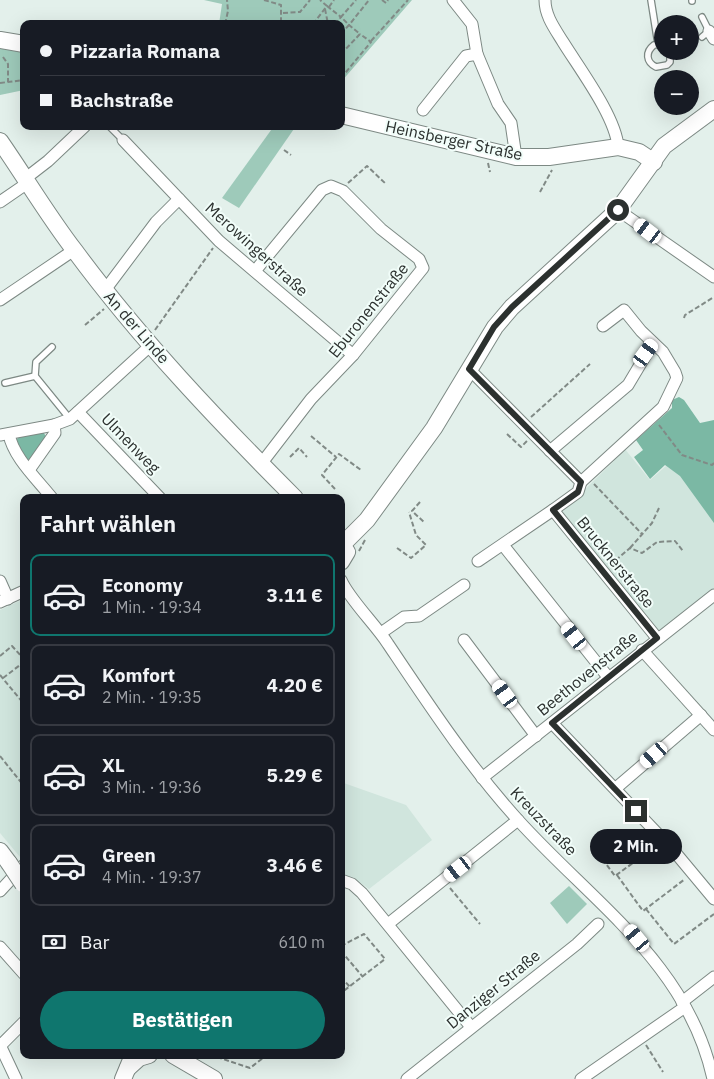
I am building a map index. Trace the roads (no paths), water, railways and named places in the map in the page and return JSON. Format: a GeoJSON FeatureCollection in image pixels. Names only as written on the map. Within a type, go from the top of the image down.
{"type":"FeatureCollection","features":[{"type":"Feature","properties":{"kind":"street"},"geometry":{"type":"LineString","coordinates":[[453,0],[472,24],[477,54],[498,104],[511,123],[516,157]]}},
{"type":"Feature","properties":{"kind":"street"},"geometry":{"type":"LineString","coordinates":[[545,0],[550,21],[610,118],[618,136],[618,147]]}},
{"type":"Feature","properties":{"kind":"street"},"geometry":{"type":"LineString","coordinates":[[0,40],[20,43]]}},
{"type":"Feature","properties":{"kind":"street"},"geometry":{"type":"LineString","coordinates":[[423,110],[466,56],[477,54]]}},
{"type":"Feature","properties":{"kind":"street"},"geometry":{"type":"LineString","coordinates":[[345,540],[364,524],[390,491],[434,428],[494,327],[512,307],[618,210],[671,140],[714,109]]}},
{"type":"Feature","properties":{"kind":"street","name":"Heinsberger Straße"},"geometry":{"type":"LineString","coordinates":[[345,116],[516,157],[554,156],[618,147],[639,152],[654,162]]}},
{"type":"Feature","properties":{"kind":"street"},"geometry":{"type":"LineString","coordinates":[[0,202],[27,180],[81,130]]}},
{"type":"Feature","properties":{"kind":"street","name":"Merowingerstraße"},"geometry":{"type":"LineString","coordinates":[[123,140],[219,241],[353,355]]}},
{"type":"Feature","properties":{"kind":"street","name":"An der Linde"},"geometry":{"type":"LineString","coordinates":[[0,141],[74,250],[109,295],[148,342],[291,494]]}},
{"type":"Feature","properties":{"kind":"street","name":"Eburonenstraße"},"geometry":{"type":"LineString","coordinates":[[255,271],[322,190],[330,186],[341,190],[381,229],[419,259],[423,268],[353,355],[310,399],[275,449],[261,464]]}},
{"type":"Feature","properties":{"kind":"street"},"geometry":{"type":"LineString","coordinates":[[109,295],[156,222],[179,199]]}},
{"type":"Feature","properties":{"kind":"street"},"geometry":{"type":"LineString","coordinates":[[618,210],[714,277]]}},
{"type":"Feature","properties":{"kind":"street"},"geometry":{"type":"LineString","coordinates":[[0,300],[74,250]]}},
{"type":"Feature","properties":{"kind":"street"},"geometry":{"type":"LineString","coordinates":[[550,451],[628,385],[653,343],[624,310],[603,326]]}},
{"type":"Feature","properties":{"kind":"street"},"geometry":{"type":"LineString","coordinates":[[49,494],[5,434],[54,425],[74,416],[148,342]]}},
{"type":"Feature","properties":{"kind":"street","name":"Brucknerstraße"},"geometry":{"type":"LineString","coordinates":[[653,343],[663,352],[676,372],[676,378],[664,408],[584,479],[578,492],[553,510],[657,638]]}},
{"type":"Feature","properties":{"kind":"street"},"geometry":{"type":"LineString","coordinates":[[469,369],[550,451],[584,479]]}},
{"type":"Feature","properties":{"kind":"street","name":"Ulmenweg"},"geometry":{"type":"LineString","coordinates":[[74,416],[156,494]]}},
{"type":"Feature","properties":{"kind":"street"},"geometry":{"type":"LineString","coordinates":[[30,470],[55,433],[54,425]]}},
{"type":"Feature","properties":{"kind":"street"},"geometry":{"type":"LineString","coordinates":[[478,561],[553,510]]}},
{"type":"Feature","properties":{"kind":"street"},"geometry":{"type":"LineString","coordinates":[[502,545],[608,677]]}},
{"type":"Feature","properties":{"kind":"street"},"geometry":{"type":"LineString","coordinates":[[0,581],[4,600],[20,593]]}},
{"type":"Feature","properties":{"kind":"street","name":"Kreuzstraße"},"geometry":{"type":"LineString","coordinates":[[345,585],[381,633],[482,778],[518,820],[627,927],[646,949],[684,1004],[700,1035],[711,1058],[713,1079]]}},
{"type":"Feature","properties":{"kind":"street"},"geometry":{"type":"LineString","coordinates":[[381,633],[404,617],[419,616],[464,585]]}},
{"type":"Feature","properties":{"kind":"street","name":"Beethovenstraße"},"geometry":{"type":"LineString","coordinates":[[482,778],[657,638],[714,595]]}},
{"type":"Feature","properties":{"kind":"street"},"geometry":{"type":"LineString","coordinates":[[464,640],[536,736]]}},
{"type":"Feature","properties":{"kind":"street"},"geometry":{"type":"LineString","coordinates":[[642,650],[714,730]]}},
{"type":"Feature","properties":{"kind":"street"},"geometry":{"type":"LineString","coordinates":[[616,788],[700,715]]}},
{"type":"Feature","properties":{"kind":"street"},"geometry":{"type":"LineString","coordinates":[[552,723],[616,788],[714,899]]}},
{"type":"Feature","properties":{"kind":"street"},"geometry":{"type":"LineString","coordinates":[[388,924],[518,820]]}},
{"type":"Feature","properties":{"kind":"street"},"geometry":{"type":"LineString","coordinates":[[11,860],[20,879]]}},
{"type":"Feature","properties":{"kind":"street"},"geometry":{"type":"LineString","coordinates":[[0,891],[11,860]]}},
{"type":"Feature","properties":{"kind":"street"},"geometry":{"type":"LineString","coordinates":[[345,881],[352,884],[362,893],[471,1027]]}},
{"type":"Feature","properties":{"kind":"street","name":"Danziger Straße"},"geometry":{"type":"LineString","coordinates":[[407,1079],[577,944],[598,924]]}},
{"type":"Feature","properties":{"kind":"street"},"geometry":{"type":"LineString","coordinates":[[0,947],[20,970]]}},
{"type":"Feature","properties":{"kind":"street"},"geometry":{"type":"LineString","coordinates":[[581,1079],[641,1037],[684,1004],[714,977]]}},
{"type":"Feature","properties":{"kind":"street"},"geometry":{"type":"LineString","coordinates":[[16,1079],[0,1046],[20,1026]]}},
{"type":"Feature","properties":{"kind":"street"},"geometry":{"type":"LineString","coordinates":[[177,1059],[214,1079]]}},
{"type":"Feature","properties":{"kind":"lane"},"geometry":{"type":"LineString","coordinates":[[651,0],[654,15]]}},
{"type":"Feature","properties":{"kind":"lane"},"geometry":{"type":"LineString","coordinates":[[702,17],[708,36]]}},
{"type":"Feature","properties":{"kind":"lane"},"geometry":{"type":"LineString","coordinates":[[654,46],[650,48],[648,52],[649,61],[652,65],[664,67],[671,60]]}},
{"type":"Feature","properties":{"kind":"lane"},"geometry":{"type":"LineString","coordinates":[[72,144],[86,130]]}},
{"type":"Feature","properties":{"kind":"lane"},"geometry":{"type":"LineString","coordinates":[[114,130],[123,140]]}},
{"type":"Feature","properties":{"kind":"lane"},"geometry":{"type":"LineString","coordinates":[[52,347],[36,362],[35,376],[74,416]]}},
{"type":"Feature","properties":{"kind":"lane"},"geometry":{"type":"LineString","coordinates":[[5,383],[35,376]]}}]}
